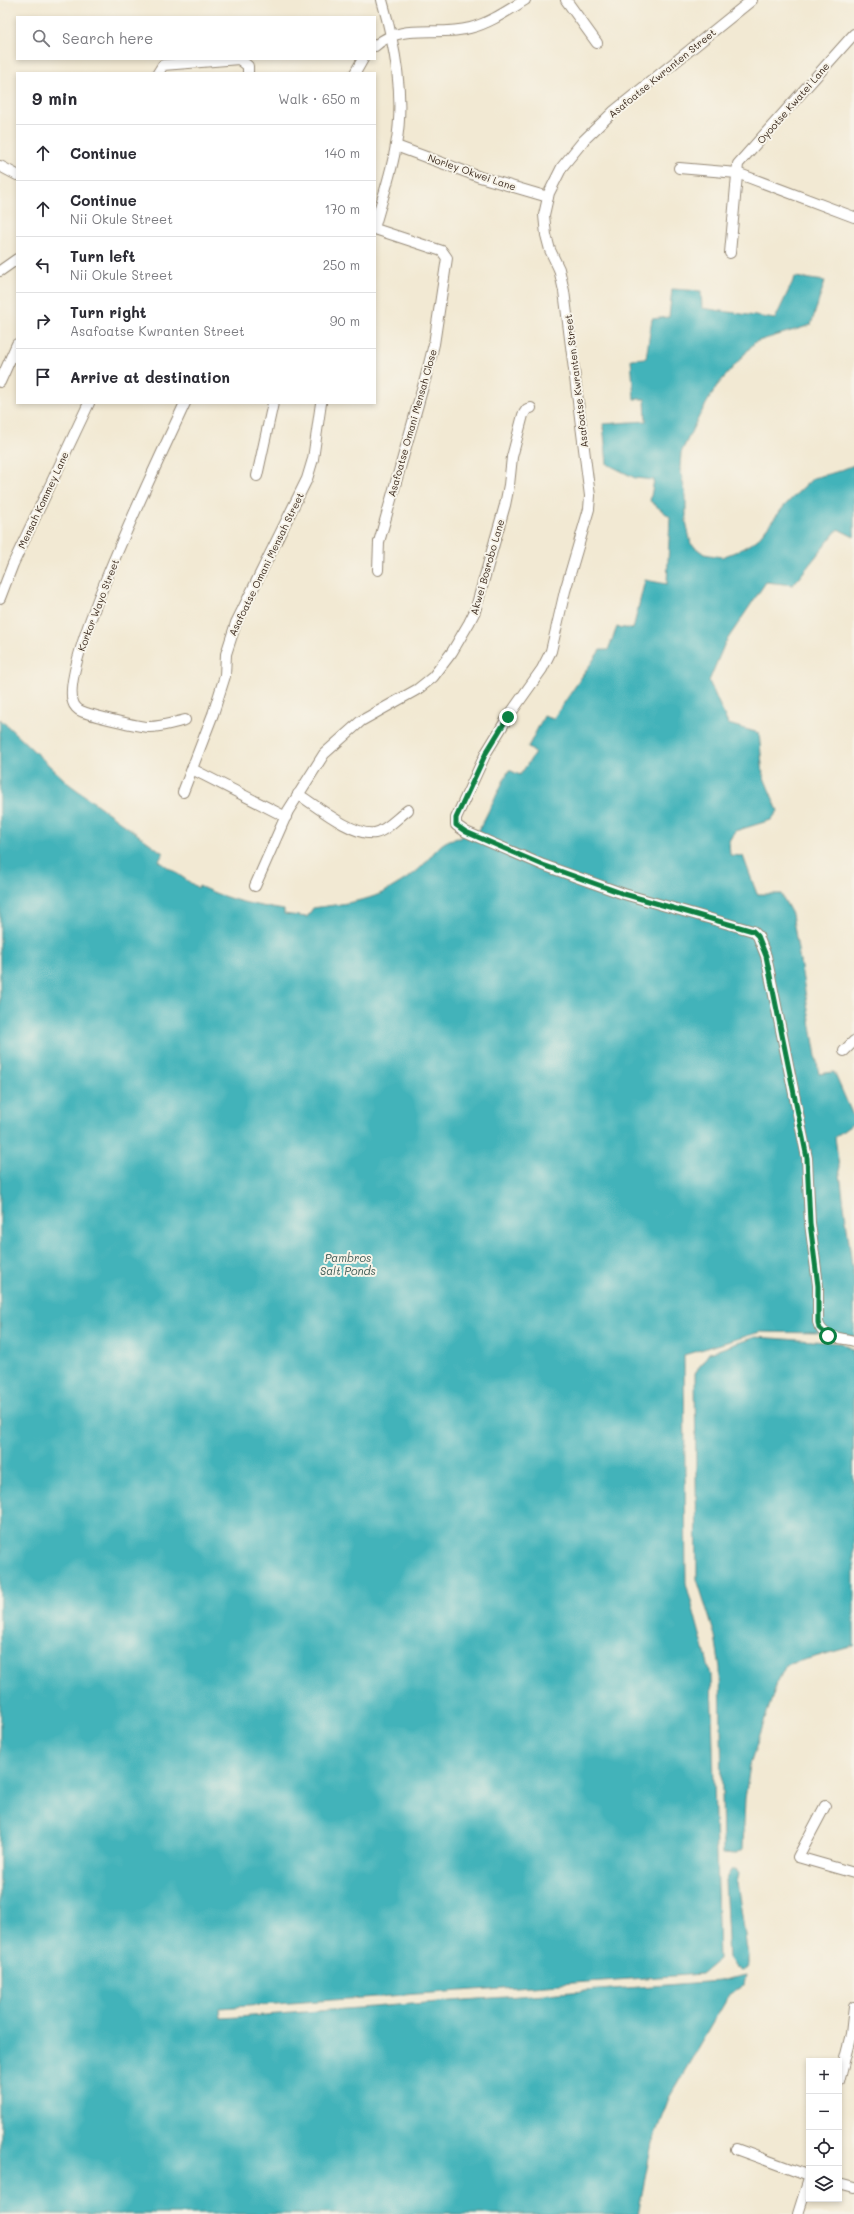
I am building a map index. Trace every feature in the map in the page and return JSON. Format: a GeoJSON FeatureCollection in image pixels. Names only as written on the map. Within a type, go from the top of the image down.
{"type":"FeatureCollection","features":[{"type":"Feature","properties":{"kind":"street"},"geometry":{"type":"LineString","coordinates":[[376,221],[396,146],[399,108],[392,34],[382,0]]}},
{"type":"Feature","properties":{"kind":"street"},"geometry":{"type":"LineString","coordinates":[[376,45],[392,34],[398,32],[449,32],[469,28],[488,22],[525,0]]}},
{"type":"Feature","properties":{"kind":"street"},"geometry":{"type":"LineString","coordinates":[[566,0],[597,43]]}},
{"type":"Feature","properties":{"kind":"street","name":"Asafoatse Kwranten Street"},"geometry":{"type":"LineString","coordinates":[[752,0],[613,112],[584,140],[562,167],[548,197],[544,215],[546,235],[550,250],[559,269],[564,291],[590,496],[589,509],[565,591],[551,651],[542,669],[508,717],[486,753],[456,818],[456,825],[466,832],[543,865],[624,894],[753,931],[758,936],[766,956],[807,1158],[810,1223],[818,1286],[819,1328],[828,1336],[854,1341]]}},
{"type":"Feature","properties":{"kind":"street","name":"Oyootse Kwatei Lane"},"geometry":{"type":"LineString","coordinates":[[730,253],[738,164],[854,34]]}},
{"type":"Feature","properties":{"kind":"street"},"geometry":{"type":"LineString","coordinates":[[161,69],[239,60],[248,66],[248,72]]}},
{"type":"Feature","properties":{"kind":"street"},"geometry":{"type":"LineString","coordinates":[[356,72],[362,60]]}},
{"type":"Feature","properties":{"kind":"street","name":"Norley Okwei Lane"},"geometry":{"type":"LineString","coordinates":[[396,146],[480,177],[548,197]]}},
{"type":"Feature","properties":{"kind":"street"},"geometry":{"type":"LineString","coordinates":[[0,166],[16,174]]}},
{"type":"Feature","properties":{"kind":"street"},"geometry":{"type":"LineString","coordinates":[[679,168],[737,174],[854,217]]}},
{"type":"Feature","properties":{"kind":"street","name":"Asafoatse Omani Mensah Close"},"geometry":{"type":"LineString","coordinates":[[376,229],[442,251],[447,258],[434,344],[379,542],[378,570]]}},
{"type":"Feature","properties":{"kind":"street"},"geometry":{"type":"LineString","coordinates":[[0,271],[16,261]]}},
{"type":"Feature","properties":{"kind":"street"},"geometry":{"type":"LineString","coordinates":[[0,382],[16,346]]}},
{"type":"Feature","properties":{"kind":"street","name":"Mensah Kommey Lane"},"geometry":{"type":"LineString","coordinates":[[0,598],[13,564],[89,404]]}},
{"type":"Feature","properties":{"kind":"street","name":"Korkor Wayo Street"},"geometry":{"type":"LineString","coordinates":[[185,404],[129,524],[91,620],[72,685],[73,702],[81,711],[144,727],[158,726],[185,720]]}},
{"type":"Feature","properties":{"kind":"street"},"geometry":{"type":"LineString","coordinates":[[257,476],[272,404]]}},
{"type":"Feature","properties":{"kind":"street","name":"Asafoatse Omani Mensah Street"},"geometry":{"type":"LineString","coordinates":[[183,792],[213,714],[225,676],[226,654],[236,623],[307,480],[313,459],[321,404]]}},
{"type":"Feature","properties":{"kind":"street","name":"Akwei Bosrobo Lane"},"geometry":{"type":"LineString","coordinates":[[255,886],[298,794],[324,754],[361,721],[418,688],[433,677],[452,652],[475,611],[506,498],[512,456],[523,415],[527,409],[531,408]]}},
{"type":"Feature","properties":{"kind":"street"},"geometry":{"type":"LineString","coordinates":[[192,769],[286,817]]}},
{"type":"Feature","properties":{"kind":"street"},"geometry":{"type":"LineString","coordinates":[[298,794],[350,828],[374,834],[381,831],[408,810]]}},
{"type":"Feature","properties":{"kind":"street"},"geometry":{"type":"LineString","coordinates":[[844,1051],[854,1041]]}},
{"type":"Feature","properties":{"kind":"street"},"geometry":{"type":"LineString","coordinates":[[825,1806],[798,1857],[854,1873]]}},
{"type":"Feature","properties":{"kind":"street"},"geometry":{"type":"LineString","coordinates":[[842,2069],[851,2034],[854,2007]]}},
{"type":"Feature","properties":{"kind":"street"},"geometry":{"type":"LineString","coordinates":[[736,2149],[806,2177]]}},
{"type":"Feature","properties":{"kind":"street"},"geometry":{"type":"LineString","coordinates":[[842,2185],[854,2188]]}},
{"type":"Feature","properties":{"kind":"street"},"geometry":{"type":"LineString","coordinates":[[798,2214],[806,2188]]}},
{"type":"Feature","properties":{"kind":"water","name":"Pambros Salt Ponds"},"geometry":{"type":"Polygon","coordinates":[[[795,277],[825,281],[811,325],[755,342],[716,387],[697,420],[681,453],[680,469],[686,496],[686,521],[691,544],[704,554],[722,557],[740,550],[757,540],[785,505],[813,478],[836,472],[854,465],[854,537],[838,529],[793,585],[766,582],[725,643],[709,681],[728,724],[759,733],[763,775],[778,811],[771,820],[735,831],[729,841],[730,855],[743,856],[757,894],[781,894],[792,914],[819,1074],[834,1072],[854,1118],[854,1123],[835,1137],[854,1280],[854,1337],[824,1333],[760,1332],[684,1355],[686,1583],[711,1675],[719,1959],[701,1974],[220,2008],[221,2018],[238,2017],[719,1981],[746,1975],[744,1985],[727,1998],[669,2098],[652,2143],[638,2214],[0,2214],[0,719],[69,784],[163,853],[159,861],[198,888],[199,886],[220,895],[241,901],[284,910],[284,914],[307,917],[313,908],[354,902],[384,892],[405,880],[416,871],[443,843],[461,838],[465,827],[478,832],[509,770],[520,775],[535,753],[528,747],[544,716],[553,719],[600,650],[608,650],[617,627],[633,629],[645,580],[667,584],[670,517],[650,501],[654,480],[635,478],[607,464],[603,424],[646,421],[645,399],[634,399],[631,359],[646,358],[652,319],[669,317],[672,289],[701,291],[702,308],[775,319],[795,277]]]}},
{"type":"Feature","properties":{"kind":"water"},"geometry":{"type":"Polygon","coordinates":[[[755,1337],[842,1343],[853,1350],[854,1646],[786,1665],[777,1683],[750,1765],[745,1799],[743,1849],[734,1854],[723,1853],[720,1668],[715,1636],[697,1579],[695,1373],[709,1353],[755,1337]]]}},
{"type":"Feature","properties":{"kind":"water"},"geometry":{"type":"Polygon","coordinates":[[[736,1869],[739,1874],[737,1882],[748,1956],[748,1967],[742,1970],[735,1968],[729,1959],[725,1880],[731,1870],[736,1869]]]}},
{"type":"Feature","properties":{"kind":"route"},"geometry":{"type":"LineString","coordinates":[[508,717],[486,753],[456,818],[456,825],[466,832],[543,865],[624,894],[753,931],[758,936],[766,956],[807,1158],[810,1223],[818,1286],[818,1322],[819,1328],[828,1336]]}}]}
